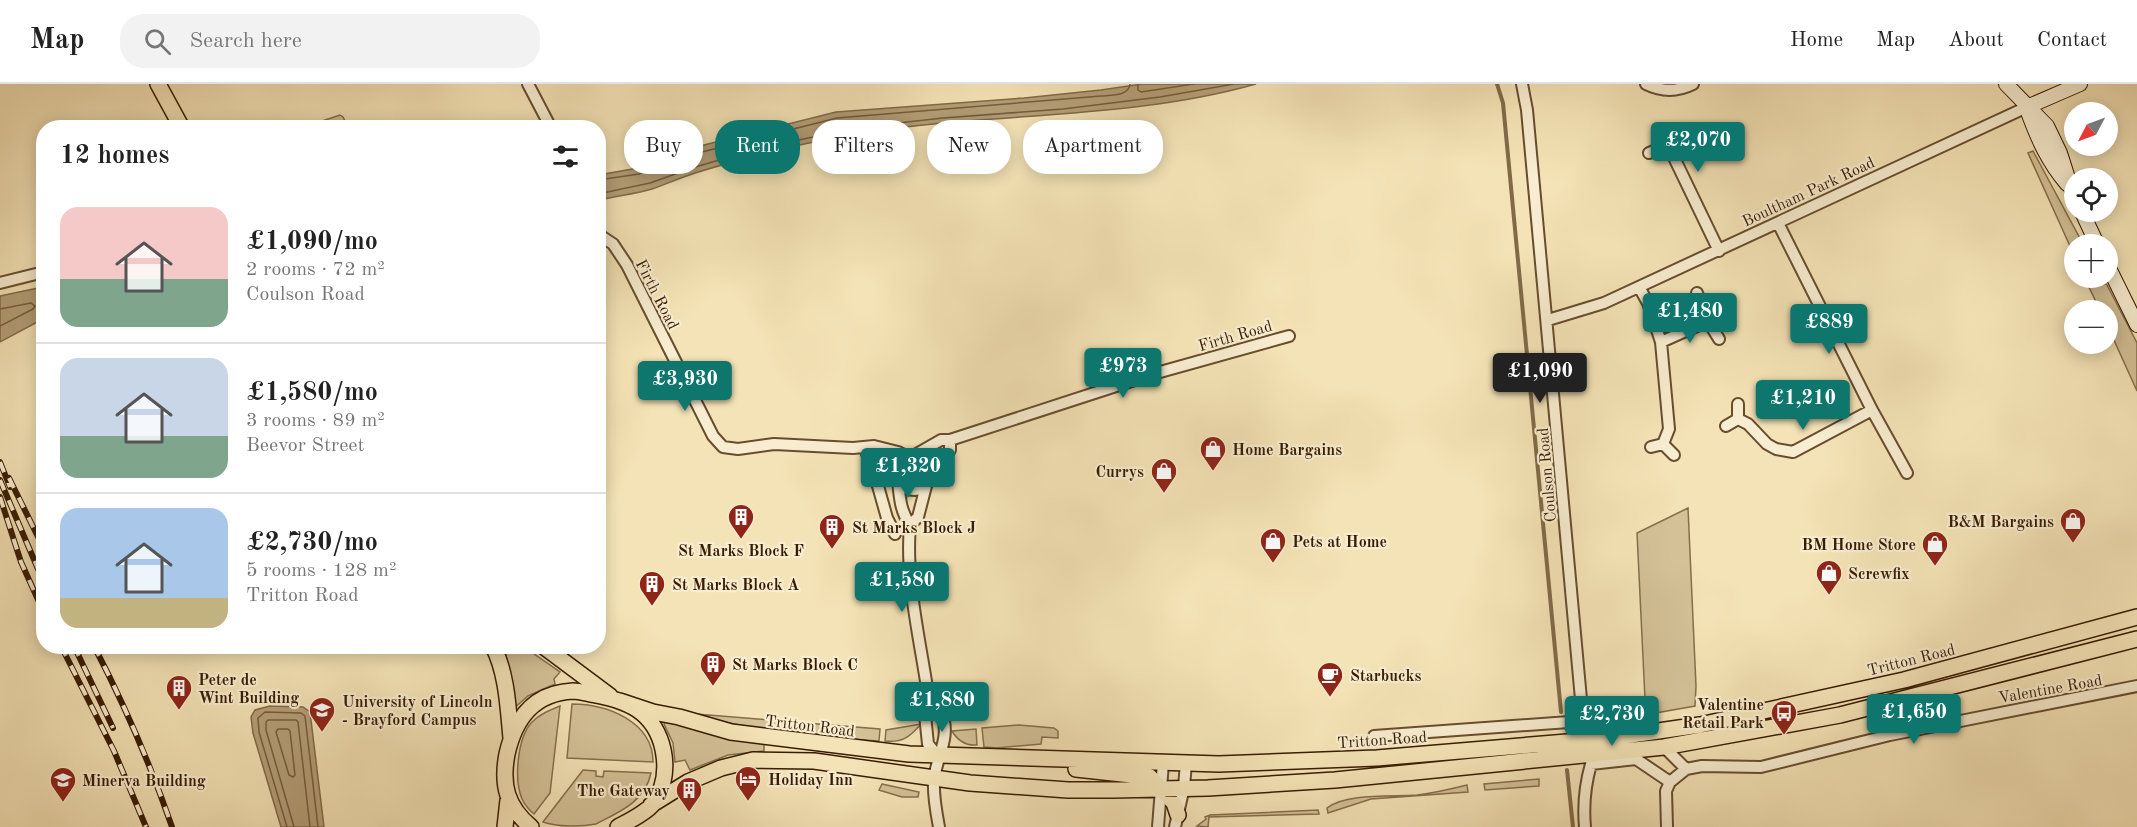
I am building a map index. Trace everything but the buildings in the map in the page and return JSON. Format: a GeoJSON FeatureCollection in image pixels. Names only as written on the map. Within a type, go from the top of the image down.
{"type":"FeatureCollection","features":[{"type":"Feature","properties":{"kind":"main road"},"geometry":{"type":"LineString","coordinates":[[158,84],[178,120]]}},
{"type":"Feature","properties":{"kind":"main road","name":"Tritton Road"},"geometry":{"type":"LineString","coordinates":[[616,699],[652,712],[731,732],[938,756],[1219,764],[1377,758],[1651,733],[1749,715],[1904,680],[2137,617]]}},
{"type":"Feature","properties":{"kind":"main road"},"geometry":{"type":"LineString","coordinates":[[618,827],[642,815],[688,782],[721,768],[753,760],[814,761],[934,778],[1068,790],[1208,788],[1335,780],[1664,747],[1840,715],[2137,639]]}},
{"type":"Feature","properties":{"kind":"main road"},"geometry":{"type":"LineString","coordinates":[[497,654],[507,694],[511,738]]}},
{"type":"Feature","properties":{"kind":"main road"},"geometry":{"type":"LineString","coordinates":[[554,654],[616,699],[642,714],[658,735],[664,752],[664,776],[659,791],[642,815]]}},
{"type":"Feature","properties":{"kind":"main road"},"geometry":{"type":"LineString","coordinates":[[505,827],[508,800],[505,764],[511,738],[528,708],[546,697],[574,691],[616,699]]}},
{"type":"Feature","properties":{"kind":"main road"},"geometry":{"type":"LineString","coordinates":[[1026,758],[1053,767],[1150,777],[1174,803],[1177,821]]}},
{"type":"Feature","properties":{"kind":"main road"},"geometry":{"type":"LineString","coordinates":[[508,800],[522,820],[531,827]]}},
{"type":"Feature","properties":{"kind":"street"},"geometry":{"type":"LineString","coordinates":[[528,84],[547,120]]}},
{"type":"Feature","properties":{"kind":"street","name":"Coulson Road"},"geometry":{"type":"LineString","coordinates":[[1374,736],[1583,721],[1548,320],[1527,110],[1522,84]]}},
{"type":"Feature","properties":{"kind":"street"},"geometry":{"type":"LineString","coordinates":[[1646,84],[1662,90],[1674,90],[1693,84]]}},
{"type":"Feature","properties":{"kind":"street"},"geometry":{"type":"LineString","coordinates":[[2006,84],[2027,107],[2036,135],[2048,158],[2064,180]]}},
{"type":"Feature","properties":{"kind":"street","name":"Boultham Park Road"},"geometry":{"type":"LineString","coordinates":[[1548,320],[1604,303],[2080,84]]}},
{"type":"Feature","properties":{"kind":"street"},"geometry":{"type":"LineString","coordinates":[[1650,153],[1668,145],[1719,250]]}},
{"type":"Feature","properties":{"kind":"street"},"geometry":{"type":"LineString","coordinates":[[1778,223],[1872,410],[1907,473]]}},
{"type":"Feature","properties":{"kind":"street","name":"Firth Road"},"geometry":{"type":"LineString","coordinates":[[606,239],[613,244],[627,265],[717,443],[727,449],[774,444],[853,448],[874,446],[910,456],[941,440],[950,440],[1153,374],[1289,336]]}},
{"type":"Feature","properties":{"kind":"street"},"geometry":{"type":"LineString","coordinates":[[0,283],[36,274]]}},
{"type":"Feature","properties":{"kind":"street"},"geometry":{"type":"LineString","coordinates":[[2118,286],[2137,325]]}},
{"type":"Feature","properties":{"kind":"street"},"geometry":{"type":"LineString","coordinates":[[1639,287],[1648,303],[1661,342],[1669,429],[1663,444]]}},
{"type":"Feature","properties":{"kind":"street"},"geometry":{"type":"LineString","coordinates":[[1697,294],[1708,321],[1719,339]]}},
{"type":"Feature","properties":{"kind":"street"},"geometry":{"type":"LineString","coordinates":[[1661,342],[1708,321]]}},
{"type":"Feature","properties":{"kind":"street"},"geometry":{"type":"LineString","coordinates":[[1738,404],[1738,419]]}},
{"type":"Feature","properties":{"kind":"street"},"geometry":{"type":"LineString","coordinates":[[1738,419],[1748,424],[1767,444],[1776,449],[1793,452],[1872,410]]}},
{"type":"Feature","properties":{"kind":"street"},"geometry":{"type":"LineString","coordinates":[[1726,426],[1738,419]]}},
{"type":"Feature","properties":{"kind":"street"},"geometry":{"type":"LineString","coordinates":[[910,525],[918,517],[931,474],[950,450],[950,440]]}},
{"type":"Feature","properties":{"kind":"street"},"geometry":{"type":"LineString","coordinates":[[1651,447],[1663,444]]}},
{"type":"Feature","properties":{"kind":"street"},"geometry":{"type":"LineString","coordinates":[[1663,444],[1674,455]]}},
{"type":"Feature","properties":{"kind":"street","name":"Firth Road"},"geometry":{"type":"LineString","coordinates":[[853,448],[869,454],[888,466],[897,478]]}},
{"type":"Feature","properties":{"kind":"street"},"geometry":{"type":"LineString","coordinates":[[869,454],[887,518],[895,534]]}},
{"type":"Feature","properties":{"kind":"street"},"geometry":{"type":"LineString","coordinates":[[931,474],[926,461],[910,456],[900,462],[897,478],[903,514],[910,525],[912,590],[929,701],[925,715],[928,744],[938,756]]}},
{"type":"Feature","properties":{"kind":"street"},"geometry":{"type":"LineString","coordinates":[[897,478],[901,486],[910,490],[916,491],[926,486]]}},
{"type":"Feature","properties":{"kind":"street","name":"Valentine Road"},"geometry":{"type":"LineString","coordinates":[[1686,769],[1702,766],[1761,767],[1890,735],[2137,686]]}},
{"type":"Feature","properties":{"kind":"street"},"geometry":{"type":"LineString","coordinates":[[929,701],[941,714],[944,730],[944,745],[938,756],[934,778],[934,801],[939,827]]}},
{"type":"Feature","properties":{"kind":"street"},"geometry":{"type":"LineString","coordinates":[[1664,747],[1686,769],[1670,782],[1665,790],[1667,827]]}},
{"type":"Feature","properties":{"kind":"street"},"geometry":{"type":"LineString","coordinates":[[1585,827],[1586,780],[1592,764],[1636,759],[1670,782]]}},
{"type":"Feature","properties":{"kind":"street"},"geometry":{"type":"LineString","coordinates":[[1158,827],[1163,763]]}},
{"type":"Feature","properties":{"kind":"street"},"geometry":{"type":"LineString","coordinates":[[1177,821],[1186,763]]}},
{"type":"Feature","properties":{"kind":"shaded area"},"geometry":{"type":"Polygon","coordinates":[[[340,115],[344,120],[325,120],[340,115]]]}},
{"type":"Feature","properties":{"kind":"shaded area"},"geometry":{"type":"Polygon","coordinates":[[[2033,151],[2064,209],[2064,222],[2071,222],[2078,234],[2065,234],[2028,153],[2033,151]]]}},
{"type":"Feature","properties":{"kind":"shaded area"},"geometry":{"type":"Polygon","coordinates":[[[2089,288],[2109,288],[2115,300],[2095,300],[2089,288]]]}},
{"type":"Feature","properties":{"kind":"shaded area"},"geometry":{"type":"Polygon","coordinates":[[[2118,306],[2137,343],[2137,391],[2118,349],[2118,306]]]}},
{"type":"Feature","properties":{"kind":"shaded area"},"geometry":{"type":"Polygon","coordinates":[[[1688,508],[1695,706],[1638,716],[1637,700],[1645,699],[1637,533],[1688,508]]]}},
{"type":"Feature","properties":{"kind":"shaded area"},"geometry":{"type":"Polygon","coordinates":[[[506,654],[534,654],[560,672],[554,679],[555,684],[528,696],[513,709],[513,686],[506,654]]]}},
{"type":"Feature","properties":{"kind":"shaded area"},"geometry":{"type":"Polygon","coordinates":[[[572,704],[599,707],[625,718],[645,736],[651,748],[653,762],[567,758],[572,704]]]}},
{"type":"Feature","properties":{"kind":"shaded area"},"geometry":{"type":"Polygon","coordinates":[[[560,706],[550,793],[534,814],[524,803],[520,791],[518,759],[520,748],[532,722],[542,714],[560,706]]]}},
{"type":"Feature","properties":{"kind":"shaded area"},"geometry":{"type":"Polygon","coordinates":[[[696,714],[880,729],[879,741],[763,730],[696,714]]]}},
{"type":"Feature","properties":{"kind":"shaded area"},"geometry":{"type":"Polygon","coordinates":[[[666,720],[727,738],[764,744],[764,751],[728,755],[690,770],[685,760],[675,762],[673,743],[664,724],[666,720]]]}},
{"type":"Feature","properties":{"kind":"shaded area"},"geometry":{"type":"Polygon","coordinates":[[[921,724],[905,738],[885,741],[886,730],[921,724]]]}},
{"type":"Feature","properties":{"kind":"shaded area"},"geometry":{"type":"Polygon","coordinates":[[[1019,725],[1054,728],[1058,731],[1058,738],[1042,737],[1041,744],[984,747],[982,728],[1019,725]]]}},
{"type":"Feature","properties":{"kind":"shaded area"},"geometry":{"type":"Polygon","coordinates":[[[976,729],[977,745],[963,742],[952,731],[976,729]]]}},
{"type":"Feature","properties":{"kind":"shaded area"},"geometry":{"type":"Polygon","coordinates":[[[583,770],[596,771],[596,776],[603,777],[604,771],[651,773],[648,783],[637,799],[596,824],[569,826],[543,822],[583,770]]]}},
{"type":"Feature","properties":{"kind":"shaded area"},"geometry":{"type":"Polygon","coordinates":[[[1539,779],[1539,786],[1485,790],[1484,784],[1539,779]]]}},
{"type":"Feature","properties":{"kind":"shaded area"},"geometry":{"type":"Polygon","coordinates":[[[882,784],[919,792],[918,797],[902,797],[879,790],[882,784]]]}},
{"type":"Feature","properties":{"kind":"shaded area"},"geometry":{"type":"Polygon","coordinates":[[[1467,785],[1468,792],[1371,799],[1328,813],[1327,808],[1335,803],[1357,798],[1417,795],[1467,785]]]}},
{"type":"Feature","properties":{"kind":"shaded area"},"geometry":{"type":"Polygon","coordinates":[[[1318,810],[1319,814],[1209,817],[1208,827],[1197,826],[1210,815],[1318,810]]]}},
{"type":"Feature","properties":{"kind":"water"},"geometry":{"type":"Polygon","coordinates":[[[1142,84],[1256,84],[1208,96],[1110,110],[986,120],[927,120],[927,125],[915,126],[915,120],[812,120],[812,143],[800,145],[800,121],[836,112],[1024,98],[1142,84]]]}},
{"type":"Feature","properties":{"kind":"water"},"geometry":{"type":"Polygon","coordinates":[[[715,142],[715,167],[703,171],[703,145],[715,142]]]}},
{"type":"Feature","properties":{"kind":"water"},"geometry":{"type":"Polygon","coordinates":[[[624,171],[624,174],[692,174],[652,189],[606,199],[606,174],[624,171]]]}},
{"type":"Feature","properties":{"kind":"water"},"geometry":{"type":"Polygon","coordinates":[[[36,288],[36,323],[0,342],[0,296],[36,288]]]}},
{"type":"Feature","properties":{"kind":"water"},"geometry":{"type":"Polygon","coordinates":[[[270,706],[303,707],[310,712],[324,827],[281,827],[253,733],[251,717],[255,710],[270,706]]]}},
{"type":"Feature","properties":{"kind":"waterway"},"geometry":{"type":"LineString","coordinates":[[1497,84],[1503,103],[1561,712]]}},
{"type":"Feature","properties":{"kind":"waterway"},"geometry":{"type":"LineString","coordinates":[[1567,770],[1573,827]]}},
{"type":"Feature","properties":{"kind":"railway"},"geometry":{"type":"LineString","coordinates":[[0,462],[10,487]]}},
{"type":"Feature","properties":{"kind":"railway"},"geometry":{"type":"LineString","coordinates":[[9,478],[36,533]]}},
{"type":"Feature","properties":{"kind":"railway"},"geometry":{"type":"LineString","coordinates":[[0,480],[36,564]]}},
{"type":"Feature","properties":{"kind":"railway"},"geometry":{"type":"LineString","coordinates":[[0,497],[21,562],[36,595]]}},
{"type":"Feature","properties":{"kind":"railway"},"geometry":{"type":"LineString","coordinates":[[65,654],[114,751],[146,827]]}},
{"type":"Feature","properties":{"kind":"railway"},"geometry":{"type":"LineString","coordinates":[[78,654],[113,728]]}},
{"type":"Feature","properties":{"kind":"railway"},"geometry":{"type":"LineString","coordinates":[[98,654],[136,735],[172,827]]}},
{"type":"Feature","properties":{"kind":"place","name":"Home Bargains"},"geometry":{"type":"Point","coordinates":[1213,472]}},
{"type":"Feature","properties":{"kind":"place","name":"Currys"},"geometry":{"type":"Point","coordinates":[1164,494]}},
{"type":"Feature","properties":{"kind":"place","name":"St Marks Block F"},"geometry":{"type":"Point","coordinates":[741,540]}},
{"type":"Feature","properties":{"kind":"place","name":"B&M Bargains"},"geometry":{"type":"Point","coordinates":[2073,544]}},
{"type":"Feature","properties":{"kind":"place","name":"St Marks Block J"},"geometry":{"type":"Point","coordinates":[832,550]}},
{"type":"Feature","properties":{"kind":"place","name":"Pets at Home"},"geometry":{"type":"Point","coordinates":[1273,564]}},
{"type":"Feature","properties":{"kind":"place","name":"BM Home Store"},"geometry":{"type":"Point","coordinates":[1935,567]}},
{"type":"Feature","properties":{"kind":"place","name":"Screwfix"},"geometry":{"type":"Point","coordinates":[1829,596]}},
{"type":"Feature","properties":{"kind":"place","name":"St Marks Block A"},"geometry":{"type":"Point","coordinates":[652,607]}},
{"type":"Feature","properties":{"kind":"place","name":"St Marks Block C"},"geometry":{"type":"Point","coordinates":[713,687]}},
{"type":"Feature","properties":{"kind":"place","name":"Starbucks"},"geometry":{"type":"Point","coordinates":[1330,698]}},
{"type":"Feature","properties":{"kind":"place","name":"Peter de Wint Building"},"geometry":{"type":"Point","coordinates":[179,711]}},
{"type":"Feature","properties":{"kind":"place","name":"University of Lincoln - Brayford Campus"},"geometry":{"type":"Point","coordinates":[322,733]}},
{"type":"Feature","properties":{"kind":"place","name":"Valentine Retail Park"},"geometry":{"type":"Point","coordinates":[1784,736]}},
{"type":"Feature","properties":{"kind":"place","name":"Holiday Inn"},"geometry":{"type":"Point","coordinates":[748,802]}},
{"type":"Feature","properties":{"kind":"place","name":"Minerva Building"},"geometry":{"type":"Point","coordinates":[63,803]}},
{"type":"Feature","properties":{"kind":"place","name":"The Gateway"},"geometry":{"type":"Point","coordinates":[689,813]}}]}
